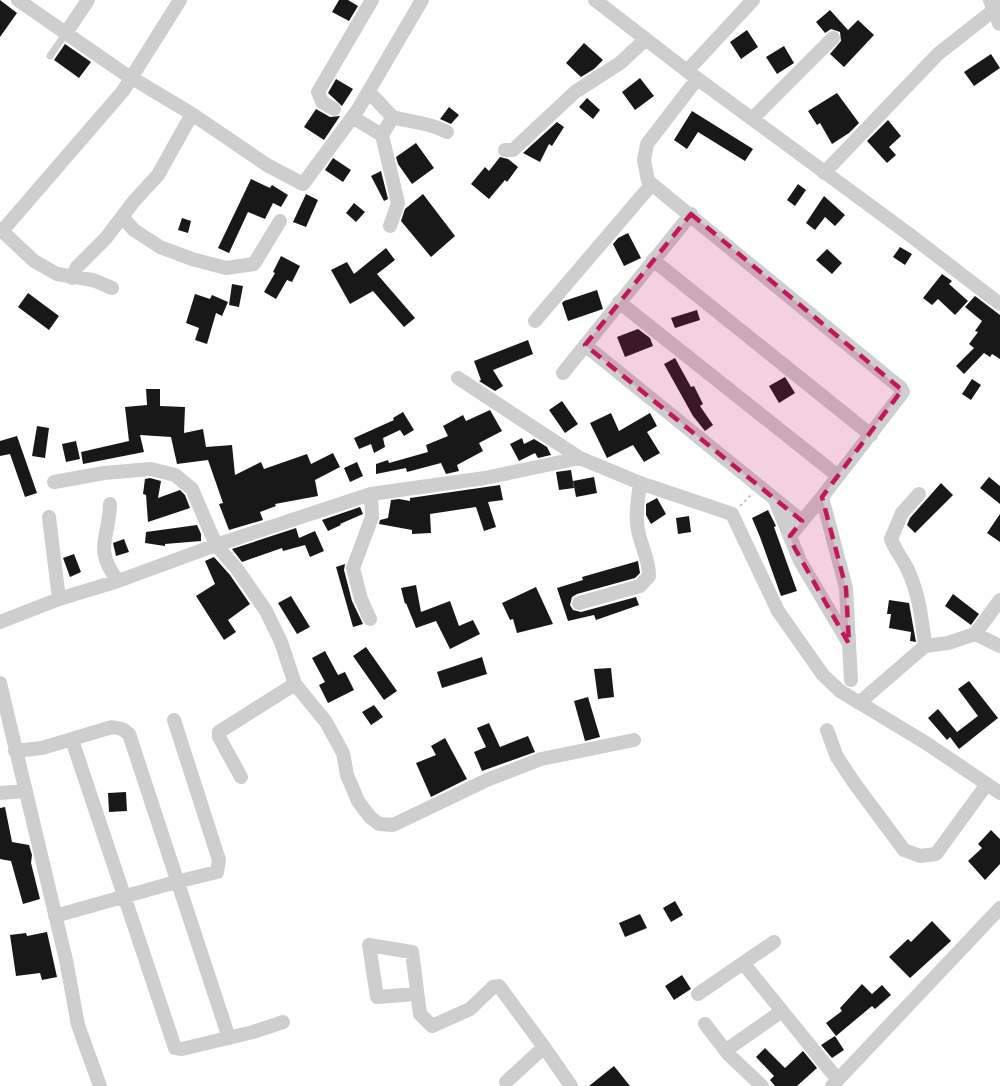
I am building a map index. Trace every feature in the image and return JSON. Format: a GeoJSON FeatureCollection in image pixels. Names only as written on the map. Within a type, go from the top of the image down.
{"type":"FeatureCollection","features":[{"type":"Feature","properties":{"kind":"street"},"geometry":{"type":"LineString","coordinates":[[18,0],[132,78],[192,114],[267,165],[303,184],[352,117],[422,0]]}},
{"type":"Feature","properties":{"kind":"street"},"geometry":{"type":"LineString","coordinates":[[66,33],[88,0]]}},
{"type":"Feature","properties":{"kind":"street"},"geometry":{"type":"LineString","coordinates":[[112,288],[93,280],[57,274],[34,261],[1,229],[123,92],[180,0]]}},
{"type":"Feature","properties":{"kind":"street"},"geometry":{"type":"LineString","coordinates":[[334,109],[322,102],[318,92],[372,0]]}},
{"type":"Feature","properties":{"kind":"street"},"geometry":{"type":"LineString","coordinates":[[595,0],[1000,304]]}},
{"type":"Feature","properties":{"kind":"street"},"geometry":{"type":"LineString","coordinates":[[753,0],[692,75],[647,144],[646,174],[652,184],[901,388],[903,392],[790,536]]}},
{"type":"Feature","properties":{"kind":"street"},"geometry":{"type":"LineString","coordinates":[[824,172],[938,54],[995,11]]}},
{"type":"Feature","properties":{"kind":"street"},"geometry":{"type":"LineString","coordinates":[[752,119],[833,38]]}},
{"type":"Feature","properties":{"kind":"street"},"geometry":{"type":"LineString","coordinates":[[505,150],[513,150],[575,92],[620,63],[646,39]]}},
{"type":"Feature","properties":{"kind":"street"},"geometry":{"type":"LineString","coordinates":[[368,92],[393,117],[414,123],[426,123],[447,132]]}},
{"type":"Feature","properties":{"kind":"street"},"geometry":{"type":"LineString","coordinates":[[72,278],[77,267],[106,238],[158,174],[192,114]]}},
{"type":"Feature","properties":{"kind":"street"},"geometry":{"type":"LineString","coordinates":[[352,117],[382,135]]}},
{"type":"Feature","properties":{"kind":"street"},"geometry":{"type":"LineString","coordinates":[[390,226],[398,203],[382,135],[393,117]]}},
{"type":"Feature","properties":{"kind":"street"},"geometry":{"type":"LineString","coordinates":[[535,321],[652,184]]}},
{"type":"Feature","properties":{"kind":"street"},"geometry":{"type":"LineString","coordinates":[[563,373],[691,214]]}},
{"type":"Feature","properties":{"kind":"street"},"geometry":{"type":"LineString","coordinates":[[122,217],[135,230],[160,248],[226,268],[254,264],[280,221]]}},
{"type":"Feature","properties":{"kind":"street"},"geometry":{"type":"LineString","coordinates":[[653,260],[871,435]]}},
{"type":"Feature","properties":{"kind":"street"},"geometry":{"type":"LineString","coordinates":[[619,302],[838,476]]}},
{"type":"Feature","properties":{"kind":"street"},"geometry":{"type":"LineString","coordinates":[[585,345],[802,521]]}},
{"type":"Feature","properties":{"kind":"street"},"geometry":{"type":"LineString","coordinates":[[458,378],[580,458],[640,483],[732,514],[778,611],[823,675],[840,691],[926,743],[1000,793]]}},
{"type":"Feature","properties":{"kind":"street"},"geometry":{"type":"LineString","coordinates":[[0,622],[59,599],[371,494],[485,478],[580,458]]}},
{"type":"Feature","properties":{"kind":"street"},"geometry":{"type":"LineString","coordinates":[[54,482],[104,473],[151,469],[175,475],[192,489],[216,545],[237,569],[266,611],[281,642],[295,684],[326,723],[343,753],[347,775],[358,801],[370,817],[379,824],[393,825],[487,780],[541,759],[634,740]]}},
{"type":"Feature","properties":{"kind":"street"},"geometry":{"type":"LineString","coordinates":[[579,603],[640,586],[649,576],[649,562],[638,530],[636,507],[640,483]]}},
{"type":"Feature","properties":{"kind":"street"},"geometry":{"type":"LineString","coordinates":[[370,619],[361,599],[353,568],[372,517],[371,494]]}},
{"type":"Feature","properties":{"kind":"street"},"geometry":{"type":"LineString","coordinates":[[919,494],[902,513],[891,539],[919,597],[925,646]]}},
{"type":"Feature","properties":{"kind":"street"},"geometry":{"type":"LineString","coordinates":[[822,497],[846,588],[851,680]]}},
{"type":"Feature","properties":{"kind":"street"},"geometry":{"type":"LineString","coordinates":[[774,499],[810,578],[849,644]]}},
{"type":"Feature","properties":{"kind":"street"},"geometry":{"type":"LineString","coordinates":[[110,504],[103,554],[107,566],[118,581]]}},
{"type":"Feature","properties":{"kind":"street"},"geometry":{"type":"LineString","coordinates":[[49,517],[59,599]]}},
{"type":"Feature","properties":{"kind":"street"},"geometry":{"type":"LineString","coordinates":[[859,702],[925,646],[975,634],[1000,600]]}},
{"type":"Feature","properties":{"kind":"street"},"geometry":{"type":"LineString","coordinates":[[975,634],[1000,646]]}},
{"type":"Feature","properties":{"kind":"street"},"geometry":{"type":"LineString","coordinates":[[0,683],[3,707],[26,791],[66,960],[78,1025],[100,1086]]}},
{"type":"Feature","properties":{"kind":"street"},"geometry":{"type":"LineString","coordinates":[[241,777],[219,737],[219,732],[295,684]]}},
{"type":"Feature","properties":{"kind":"street"},"geometry":{"type":"LineString","coordinates":[[55,916],[217,872],[219,860],[174,720]]}},
{"type":"Feature","properties":{"kind":"street"},"geometry":{"type":"LineString","coordinates":[[15,752],[42,748],[112,727],[122,729],[129,734],[228,1038]]}},
{"type":"Feature","properties":{"kind":"street"},"geometry":{"type":"LineString","coordinates":[[827,730],[837,757],[855,784],[904,850],[920,856],[936,854],[987,784]]}},
{"type":"Feature","properties":{"kind":"street"},"geometry":{"type":"LineString","coordinates":[[72,740],[175,1048],[182,1049],[253,1032],[283,1022]]}},
{"type":"Feature","properties":{"kind":"street"},"geometry":{"type":"LineString","coordinates":[[0,793],[26,791]]}},
{"type":"Feature","properties":{"kind":"street"},"geometry":{"type":"LineString","coordinates":[[743,963],[835,1083],[1000,908]]}},
{"type":"Feature","properties":{"kind":"street"},"geometry":{"type":"LineString","coordinates":[[698,994],[774,942]]}},
{"type":"Feature","properties":{"kind":"street"},"geometry":{"type":"LineString","coordinates":[[417,994],[376,998],[369,945],[412,952],[420,1014],[432,1026],[470,1009],[493,987],[499,986],[572,1086]]}},
{"type":"Feature","properties":{"kind":"street"},"geometry":{"type":"LineString","coordinates":[[732,1046],[782,1011]]}},
{"type":"Feature","properties":{"kind":"street"},"geometry":{"type":"LineString","coordinates":[[705,1024],[729,1055],[762,1086]]}},
{"type":"Feature","properties":{"kind":"street"},"geometry":{"type":"LineString","coordinates":[[506,1082],[544,1047]]}},
{"type":"Feature","properties":{"kind":"lane"},"geometry":{"type":"LineString","coordinates":[[50,56],[66,33]]}},
{"type":"Feature","properties":{"kind":"path"},"geometry":{"type":"LineString","coordinates":[[732,514],[759,487]]}},
{"type":"Feature","properties":{"kind":"highlighted area"},"geometry":{"type":"Polygon","coordinates":[[[691,214],[902,390],[822,497],[846,588],[849,644],[793,545],[790,536],[802,521],[585,345],[691,214]]]}},
{"type":"Feature","properties":{"kind":"building"},"geometry":{"type":"Polygon","coordinates":[[[0,0],[17,13],[0,37],[0,0]]]}},
{"type":"Feature","properties":{"kind":"building"},"geometry":{"type":"Polygon","coordinates":[[[339,0],[348,0],[358,6],[349,21],[332,12],[339,0]]]}},
{"type":"Feature","properties":{"kind":"building"},"geometry":{"type":"Polygon","coordinates":[[[830,10],[848,30],[858,20],[874,35],[844,67],[830,54],[841,41],[840,32],[831,29],[825,33],[816,22],[830,10]]]}},
{"type":"Feature","properties":{"kind":"building"},"geometry":{"type":"Polygon","coordinates":[[[747,30],[758,47],[741,59],[730,42],[747,30]]]}},
{"type":"Feature","properties":{"kind":"building"},"geometry":{"type":"Polygon","coordinates":[[[584,43],[603,60],[581,77],[566,63],[584,43]]]}},
{"type":"Feature","properties":{"kind":"building"},"geometry":{"type":"Polygon","coordinates":[[[65,44],[91,62],[79,78],[54,60],[65,44]]]}},
{"type":"Feature","properties":{"kind":"building"},"geometry":{"type":"Polygon","coordinates":[[[784,46],[794,63],[777,74],[766,57],[784,46]]]}},
{"type":"Feature","properties":{"kind":"building"},"geometry":{"type":"Polygon","coordinates":[[[991,54],[1000,68],[974,86],[964,72],[991,54]]]}},
{"type":"Feature","properties":{"kind":"building"},"geometry":{"type":"Polygon","coordinates":[[[640,78],[654,96],[635,110],[622,92],[640,78]]]}},
{"type":"Feature","properties":{"kind":"building"},"geometry":{"type":"Polygon","coordinates":[[[336,79],[353,89],[342,106],[328,93],[336,79]]]}},
{"type":"Feature","properties":{"kind":"building"},"geometry":{"type":"Polygon","coordinates":[[[837,93],[859,123],[832,144],[820,123],[817,125],[808,111],[837,93]]]}},
{"type":"Feature","properties":{"kind":"building"},"geometry":{"type":"Polygon","coordinates":[[[587,98],[600,110],[593,119],[579,107],[587,98]]]}},
{"type":"Feature","properties":{"kind":"building"},"geometry":{"type":"Polygon","coordinates":[[[449,107],[459,115],[451,124],[440,119],[449,107]]]}},
{"type":"Feature","properties":{"kind":"building"},"geometry":{"type":"Polygon","coordinates":[[[316,109],[330,117],[340,116],[324,140],[304,127],[316,109]]]}},
{"type":"Feature","properties":{"kind":"building"},"geometry":{"type":"Polygon","coordinates":[[[692,111],[753,149],[745,161],[698,132],[687,149],[674,140],[692,111]]]}},
{"type":"Feature","properties":{"kind":"building"},"geometry":{"type":"Polygon","coordinates":[[[888,120],[901,136],[889,147],[896,155],[887,163],[867,141],[888,120]]]}},
{"type":"Feature","properties":{"kind":"building"},"geometry":{"type":"Polygon","coordinates":[[[557,122],[564,127],[552,146],[549,144],[540,162],[523,153],[557,122]]]}},
{"type":"Feature","properties":{"kind":"building"},"geometry":{"type":"Polygon","coordinates":[[[416,143],[434,168],[412,184],[398,164],[396,157],[416,143]]]}},
{"type":"Feature","properties":{"kind":"building"},"geometry":{"type":"Polygon","coordinates":[[[500,157],[508,159],[518,167],[507,182],[505,180],[489,199],[471,184],[485,167],[489,171],[500,157]]]}},
{"type":"Feature","properties":{"kind":"building"},"geometry":{"type":"Polygon","coordinates":[[[333,158],[351,170],[343,182],[325,170],[333,158]]]}},
{"type":"Feature","properties":{"kind":"building"},"geometry":{"type":"Polygon","coordinates":[[[381,171],[388,199],[384,201],[371,176],[381,171]]]}},
{"type":"Feature","properties":{"kind":"building"},"geometry":{"type":"Polygon","coordinates":[[[251,179],[270,188],[272,185],[288,195],[281,207],[273,203],[265,219],[248,212],[229,253],[218,248],[251,179]]]}},
{"type":"Feature","properties":{"kind":"building"},"geometry":{"type":"Polygon","coordinates":[[[798,184],[806,190],[795,206],[787,200],[798,184]]]}},
{"type":"Feature","properties":{"kind":"building"},"geometry":{"type":"Polygon","coordinates":[[[306,194],[318,200],[306,227],[293,222],[306,194]]]}},
{"type":"Feature","properties":{"kind":"building"},"geometry":{"type":"Polygon","coordinates":[[[423,194],[455,236],[431,257],[401,221],[405,209],[423,194]]]}},
{"type":"Feature","properties":{"kind":"building"},"geometry":{"type":"Polygon","coordinates":[[[824,196],[845,215],[835,226],[825,217],[815,230],[806,223],[824,196]]]}},
{"type":"Feature","properties":{"kind":"building"},"geometry":{"type":"Polygon","coordinates":[[[354,203],[365,212],[356,222],[346,213],[354,203]]]}},
{"type":"Feature","properties":{"kind":"building"},"geometry":{"type":"Polygon","coordinates":[[[182,218],[191,221],[188,233],[178,230],[182,218]]]}},
{"type":"Feature","properties":{"kind":"building"},"geometry":{"type":"Polygon","coordinates":[[[628,233],[641,258],[624,266],[613,244],[618,238],[628,233]]]}},
{"type":"Feature","properties":{"kind":"building"},"geometry":{"type":"Polygon","coordinates":[[[900,247],[912,254],[905,265],[893,257],[900,247]]]}},
{"type":"Feature","properties":{"kind":"building"},"geometry":{"type":"Polygon","coordinates":[[[386,248],[395,260],[377,274],[415,318],[404,327],[373,291],[350,304],[331,270],[347,262],[354,274],[386,248]]]}},
{"type":"Feature","properties":{"kind":"building"},"geometry":{"type":"Polygon","coordinates":[[[827,249],[842,263],[832,274],[816,260],[827,249]]]}},
{"type":"Feature","properties":{"kind":"building"},"geometry":{"type":"Polygon","coordinates":[[[281,256],[300,266],[292,282],[287,280],[276,299],[264,292],[275,273],[273,272],[281,256]]]}},
{"type":"Feature","properties":{"kind":"building"},"geometry":{"type":"Polygon","coordinates":[[[942,274],[952,281],[949,284],[968,301],[955,315],[938,299],[932,305],[923,298],[942,274]]]}},
{"type":"Feature","properties":{"kind":"building"},"geometry":{"type":"Polygon","coordinates":[[[232,284],[243,286],[239,307],[229,305],[232,284]]]}},
{"type":"Feature","properties":{"kind":"building"},"geometry":{"type":"Polygon","coordinates":[[[597,290],[603,309],[568,321],[562,303],[597,290]]]}},
{"type":"Feature","properties":{"kind":"building"},"geometry":{"type":"Polygon","coordinates":[[[28,293],[59,316],[49,330],[18,307],[28,293]]]}},
{"type":"Feature","properties":{"kind":"building"},"geometry":{"type":"Polygon","coordinates":[[[195,294],[210,299],[212,295],[228,302],[222,316],[216,313],[207,344],[195,340],[199,328],[186,323],[195,294]]]}},
{"type":"Feature","properties":{"kind":"building"},"geometry":{"type":"Polygon","coordinates":[[[975,296],[1000,315],[1000,359],[992,354],[990,357],[984,353],[964,374],[956,366],[974,348],[969,344],[978,332],[975,331],[982,321],[965,307],[975,296]]]}},
{"type":"Feature","properties":{"kind":"building"},"geometry":{"type":"Polygon","coordinates":[[[697,310],[700,320],[675,328],[671,318],[697,310]]]}},
{"type":"Feature","properties":{"kind":"building"},"geometry":{"type":"Polygon","coordinates":[[[638,329],[650,338],[653,346],[625,357],[617,337],[638,329]]]}},
{"type":"Feature","properties":{"kind":"building"},"geometry":{"type":"Polygon","coordinates":[[[528,340],[533,354],[493,370],[503,386],[495,391],[479,381],[481,380],[474,361],[528,340]]]}},
{"type":"Feature","properties":{"kind":"building"},"geometry":{"type":"Polygon","coordinates":[[[675,358],[691,387],[694,386],[703,404],[700,406],[713,425],[705,431],[693,416],[664,364],[675,358]]]}},
{"type":"Feature","properties":{"kind":"building"},"geometry":{"type":"Polygon","coordinates":[[[785,377],[795,393],[779,403],[769,386],[785,377]]]}},
{"type":"Feature","properties":{"kind":"building"},"geometry":{"type":"Polygon","coordinates":[[[972,379],[981,385],[971,400],[962,394],[972,379]]]}},
{"type":"Feature","properties":{"kind":"building"},"geometry":{"type":"Polygon","coordinates":[[[146,389],[160,389],[160,406],[185,407],[184,433],[203,429],[206,447],[232,445],[235,475],[261,462],[264,469],[307,454],[311,464],[333,453],[340,467],[315,480],[318,496],[275,504],[276,506],[260,512],[263,520],[229,530],[219,504],[223,503],[208,460],[177,464],[171,437],[140,435],[144,452],[83,464],[81,452],[129,441],[125,407],[147,405],[146,389]]]}},
{"type":"Feature","properties":{"kind":"building"},"geometry":{"type":"Polygon","coordinates":[[[562,401],[578,424],[565,433],[549,410],[562,401]]]}},
{"type":"Feature","properties":{"kind":"building"},"geometry":{"type":"Polygon","coordinates":[[[490,410],[502,431],[479,443],[483,451],[457,465],[459,471],[446,474],[441,463],[407,472],[406,468],[376,474],[376,464],[388,460],[389,463],[428,452],[426,445],[448,436],[443,426],[463,415],[466,421],[490,410]]]}},
{"type":"Feature","properties":{"kind":"building"},"geometry":{"type":"Polygon","coordinates":[[[403,412],[414,430],[404,436],[400,430],[383,438],[385,447],[374,453],[371,444],[359,449],[354,438],[394,420],[393,418],[403,412]]]}},
{"type":"Feature","properties":{"kind":"building"},"geometry":{"type":"Polygon","coordinates":[[[611,413],[619,431],[650,413],[657,426],[647,432],[660,453],[644,462],[633,445],[607,458],[590,423],[611,413]]]}},
{"type":"Feature","properties":{"kind":"building"},"geometry":{"type":"Polygon","coordinates":[[[37,426],[49,428],[45,458],[32,456],[37,426]]]}},
{"type":"Feature","properties":{"kind":"building"},"geometry":{"type":"Polygon","coordinates":[[[17,436],[37,493],[25,497],[10,454],[0,456],[0,441],[17,436]]]}},
{"type":"Feature","properties":{"kind":"building"},"geometry":{"type":"Polygon","coordinates":[[[522,438],[524,444],[534,439],[547,447],[551,455],[538,458],[535,453],[519,461],[510,444],[522,438]]]}},
{"type":"Feature","properties":{"kind":"building"},"geometry":{"type":"Polygon","coordinates":[[[76,441],[80,459],[66,462],[62,444],[76,441]]]}},
{"type":"Feature","properties":{"kind":"building"},"geometry":{"type":"Polygon","coordinates":[[[357,462],[363,476],[350,482],[344,468],[357,462]]]}},
{"type":"Feature","properties":{"kind":"building"},"geometry":{"type":"Polygon","coordinates":[[[571,470],[574,488],[559,490],[556,472],[571,470]]]}},
{"type":"Feature","properties":{"kind":"building"},"geometry":{"type":"Polygon","coordinates":[[[594,477],[597,493],[576,497],[573,481],[594,477]]]}},
{"type":"Feature","properties":{"kind":"building"},"geometry":{"type":"Polygon","coordinates":[[[989,477],[1000,486],[1000,504],[980,488],[989,477]]]}},
{"type":"Feature","properties":{"kind":"building"},"geometry":{"type":"Polygon","coordinates":[[[145,479],[161,481],[158,498],[180,490],[185,495],[190,508],[148,522],[146,495],[143,494],[145,479]]]}},
{"type":"Feature","properties":{"kind":"building"},"geometry":{"type":"Polygon","coordinates":[[[941,483],[953,495],[915,533],[907,525],[910,518],[941,483]]]}},
{"type":"Feature","properties":{"kind":"building"},"geometry":{"type":"Polygon","coordinates":[[[500,485],[503,500],[488,502],[496,527],[484,531],[476,507],[430,514],[431,533],[412,534],[412,530],[379,524],[380,520],[388,518],[391,500],[410,501],[410,498],[500,485]]]}},
{"type":"Feature","properties":{"kind":"building"},"geometry":{"type":"Polygon","coordinates":[[[657,498],[666,514],[651,524],[646,515],[646,504],[657,498]]]}},
{"type":"Feature","properties":{"kind":"building"},"geometry":{"type":"Polygon","coordinates":[[[360,507],[363,514],[328,531],[322,520],[360,507]]]}},
{"type":"Feature","properties":{"kind":"building"},"geometry":{"type":"Polygon","coordinates":[[[768,510],[776,526],[774,527],[797,591],[781,596],[752,518],[768,510]]]}},
{"type":"Feature","properties":{"kind":"building"},"geometry":{"type":"Polygon","coordinates":[[[1000,514],[1000,542],[987,533],[1000,514]]]}},
{"type":"Feature","properties":{"kind":"building"},"geometry":{"type":"Polygon","coordinates":[[[689,516],[691,532],[678,534],[676,518],[689,516]]]}},
{"type":"Feature","properties":{"kind":"building"},"geometry":{"type":"Polygon","coordinates":[[[197,525],[201,541],[165,544],[165,546],[145,543],[146,532],[197,525]]]}},
{"type":"Feature","properties":{"kind":"building"},"geometry":{"type":"Polygon","coordinates":[[[296,528],[299,538],[315,531],[324,551],[310,557],[305,545],[283,551],[282,548],[242,562],[232,549],[296,528]]]}},
{"type":"Feature","properties":{"kind":"building"},"geometry":{"type":"Polygon","coordinates":[[[124,539],[129,552],[116,556],[113,543],[124,539]]]}},
{"type":"Feature","properties":{"kind":"building"},"geometry":{"type":"Polygon","coordinates":[[[74,554],[81,572],[70,577],[63,558],[74,554]]]}},
{"type":"Feature","properties":{"kind":"building"},"geometry":{"type":"Polygon","coordinates":[[[214,557],[250,604],[228,620],[236,632],[224,640],[196,596],[215,584],[205,561],[214,557]]]}},
{"type":"Feature","properties":{"kind":"building"},"geometry":{"type":"Polygon","coordinates":[[[638,561],[640,573],[635,578],[577,594],[572,597],[570,605],[573,610],[581,612],[636,597],[639,605],[596,620],[594,615],[568,621],[557,588],[583,580],[582,577],[638,561]]]}},
{"type":"Feature","properties":{"kind":"building"},"geometry":{"type":"Polygon","coordinates":[[[345,564],[344,570],[352,601],[363,624],[353,627],[336,567],[345,564]]]}},
{"type":"Feature","properties":{"kind":"building"},"geometry":{"type":"Polygon","coordinates":[[[416,585],[421,612],[450,601],[459,626],[473,620],[480,634],[450,649],[436,621],[416,628],[405,604],[401,588],[416,585]]]}},
{"type":"Feature","properties":{"kind":"building"},"geometry":{"type":"Polygon","coordinates":[[[536,587],[553,624],[517,633],[513,619],[510,620],[502,603],[536,587]]]}},
{"type":"Feature","properties":{"kind":"building"},"geometry":{"type":"Polygon","coordinates":[[[953,594],[979,614],[971,625],[945,606],[953,594]]]}},
{"type":"Feature","properties":{"kind":"building"},"geometry":{"type":"Polygon","coordinates":[[[291,596],[310,627],[297,634],[278,603],[291,596]]]}},
{"type":"Feature","properties":{"kind":"building"},"geometry":{"type":"Polygon","coordinates":[[[889,600],[909,603],[916,642],[910,641],[911,632],[889,628],[891,614],[887,614],[889,600]]]}},
{"type":"Feature","properties":{"kind":"building"},"geometry":{"type":"Polygon","coordinates":[[[366,647],[397,691],[384,700],[353,656],[366,647]]]}},
{"type":"Feature","properties":{"kind":"building"},"geometry":{"type":"Polygon","coordinates":[[[325,651],[338,675],[345,672],[354,690],[328,703],[319,685],[325,682],[312,658],[325,651]]]}},
{"type":"Feature","properties":{"kind":"building"},"geometry":{"type":"Polygon","coordinates":[[[482,657],[487,674],[442,688],[437,672],[482,657]]]}},
{"type":"Feature","properties":{"kind":"building"},"geometry":{"type":"Polygon","coordinates":[[[611,668],[614,697],[598,699],[594,669],[611,668]]]}},
{"type":"Feature","properties":{"kind":"building"},"geometry":{"type":"Polygon","coordinates":[[[969,681],[998,718],[959,749],[950,737],[947,740],[928,718],[938,709],[957,732],[978,716],[958,689],[969,681]]]}},
{"type":"Feature","properties":{"kind":"building"},"geometry":{"type":"Polygon","coordinates":[[[588,697],[600,737],[585,741],[574,701],[588,697]]]}},
{"type":"Feature","properties":{"kind":"building"},"geometry":{"type":"Polygon","coordinates":[[[374,705],[383,717],[371,725],[362,712],[374,705]]]}},
{"type":"Feature","properties":{"kind":"building"},"geometry":{"type":"Polygon","coordinates":[[[489,723],[500,747],[528,736],[535,752],[482,771],[474,752],[486,747],[477,728],[489,723]]]}},
{"type":"Feature","properties":{"kind":"building"},"geometry":{"type":"Polygon","coordinates":[[[445,738],[467,779],[431,797],[416,763],[436,755],[431,746],[445,738]]]}},
{"type":"Feature","properties":{"kind":"building"},"geometry":{"type":"Polygon","coordinates":[[[126,792],[127,811],[109,812],[108,793],[126,792]]]}},
{"type":"Feature","properties":{"kind":"building"},"geometry":{"type":"Polygon","coordinates":[[[5,807],[12,842],[29,845],[32,855],[31,863],[40,899],[23,904],[11,861],[0,859],[0,808],[5,807]]]}},
{"type":"Feature","properties":{"kind":"building"},"geometry":{"type":"Polygon","coordinates":[[[991,830],[1000,839],[1000,864],[985,880],[968,861],[982,848],[978,844],[991,830]]]}},
{"type":"Feature","properties":{"kind":"building"},"geometry":{"type":"Polygon","coordinates":[[[675,901],[683,915],[671,922],[663,908],[675,901]]]}},
{"type":"Feature","properties":{"kind":"building"},"geometry":{"type":"Polygon","coordinates":[[[640,914],[647,928],[625,937],[619,923],[640,914]]]}},
{"type":"Feature","properties":{"kind":"building"},"geometry":{"type":"Polygon","coordinates":[[[932,921],[951,941],[910,978],[889,957],[908,939],[911,942],[932,921]]]}},
{"type":"Feature","properties":{"kind":"building"},"geometry":{"type":"Polygon","coordinates":[[[47,932],[57,977],[42,980],[40,973],[16,976],[10,935],[26,933],[27,936],[47,932]]]}},
{"type":"Feature","properties":{"kind":"building"},"geometry":{"type":"Polygon","coordinates":[[[682,975],[691,989],[674,1000],[665,986],[682,975]]]}},
{"type":"Feature","properties":{"kind":"building"},"geometry":{"type":"Polygon","coordinates":[[[862,984],[872,994],[882,985],[891,995],[875,1009],[872,1006],[836,1036],[826,1023],[842,1011],[840,1008],[862,984]]]}},
{"type":"Feature","properties":{"kind":"building"},"geometry":{"type":"Polygon","coordinates":[[[835,1036],[844,1050],[832,1058],[821,1045],[835,1036]]]}},
{"type":"Feature","properties":{"kind":"building"},"geometry":{"type":"Polygon","coordinates":[[[765,1048],[785,1068],[803,1051],[817,1068],[797,1086],[775,1086],[770,1080],[774,1076],[756,1057],[765,1048]]]}},
{"type":"Feature","properties":{"kind":"building"},"geometry":{"type":"Polygon","coordinates":[[[614,1066],[630,1086],[589,1086],[614,1066]]]}}]}
